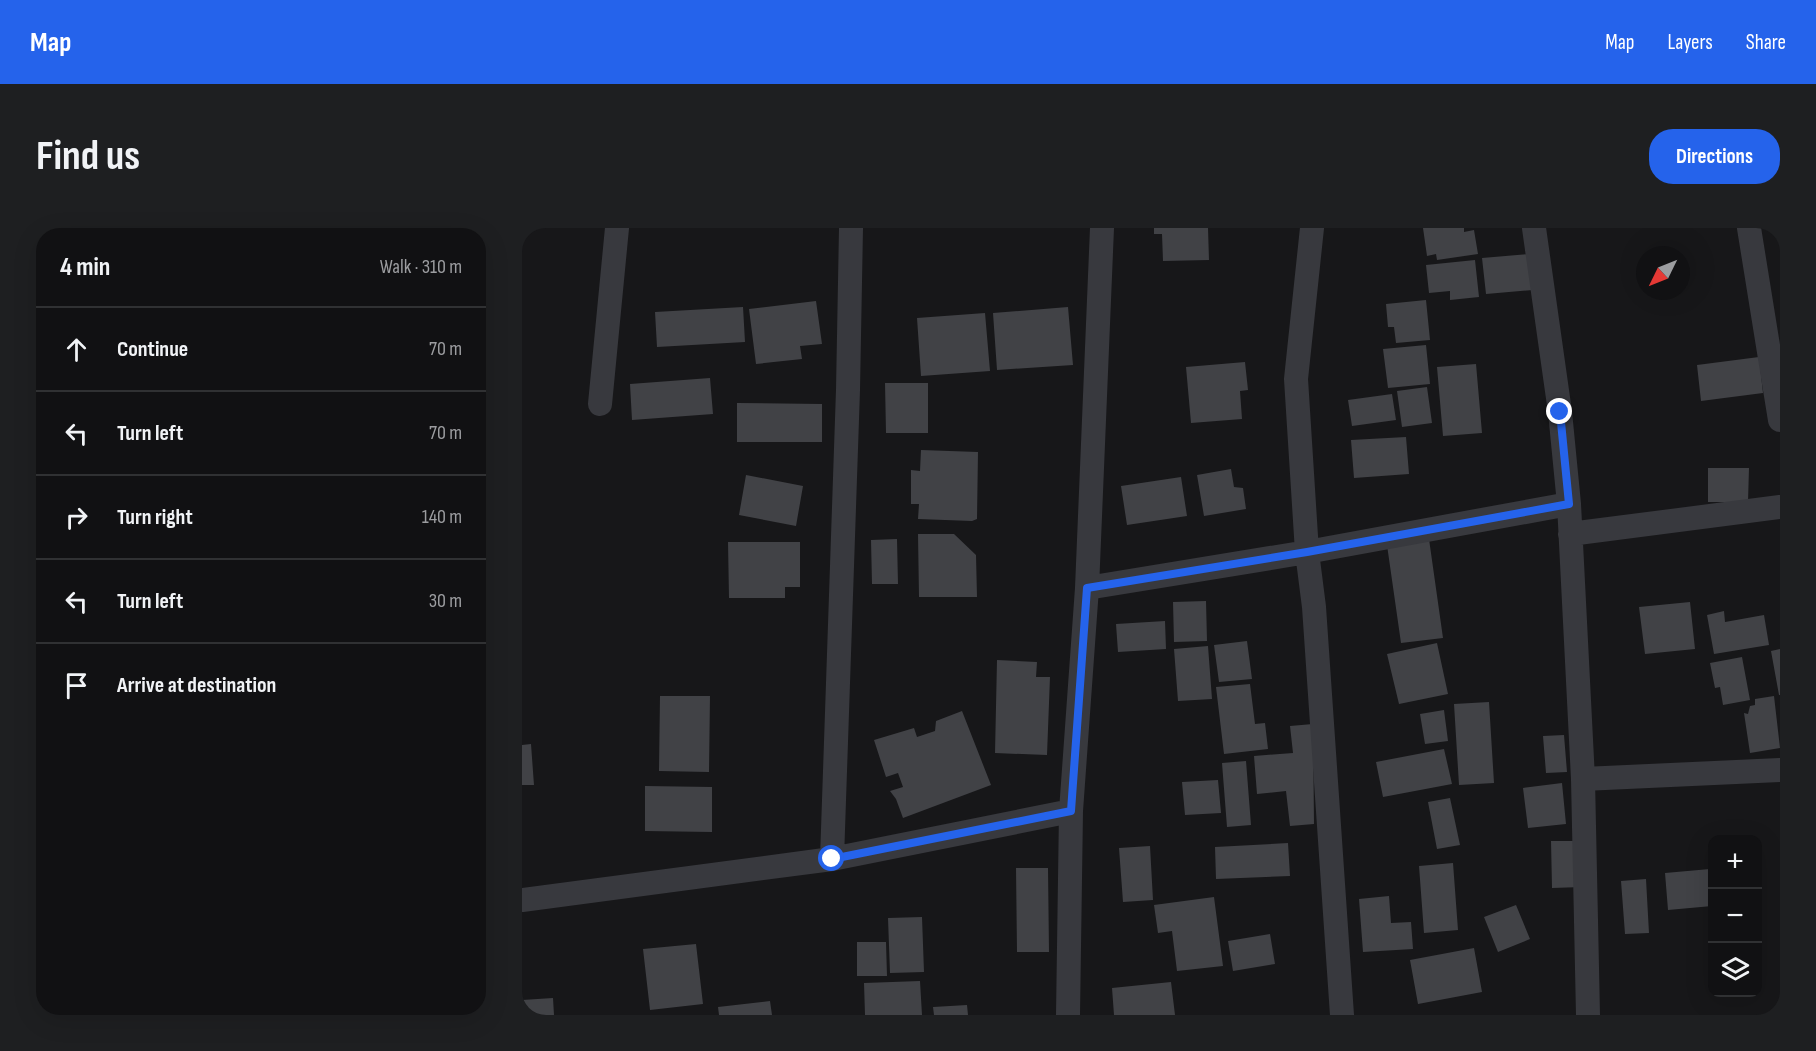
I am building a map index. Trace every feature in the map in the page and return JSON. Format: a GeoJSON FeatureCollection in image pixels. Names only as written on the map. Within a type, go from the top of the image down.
{"type":"FeatureCollection","features":[{"type":"Feature","properties":{"kind":"street"},"geometry":{"type":"LineString","coordinates":[[600,404],[617,228]]}},
{"type":"Feature","properties":{"kind":"street"},"geometry":{"type":"LineString","coordinates":[[832,859],[848,390],[850,228]]}},
{"type":"Feature","properties":{"kind":"street"},"geometry":{"type":"LineString","coordinates":[[1068,1015],[1071,811],[1087,588],[1102,228]]}},
{"type":"Feature","properties":{"kind":"street"},"geometry":{"type":"LineString","coordinates":[[1312,228],[1296,379],[1342,1015]]}},
{"type":"Feature","properties":{"kind":"street"},"geometry":{"type":"LineString","coordinates":[[1534,228],[1560,412],[1569,504],[1583,780],[1588,1015]]}},
{"type":"Feature","properties":{"kind":"street"},"geometry":{"type":"LineString","coordinates":[[1749,228],[1780,420]]}},
{"type":"Feature","properties":{"kind":"street"},"geometry":{"type":"LineString","coordinates":[[1087,588],[1307,552],[1569,504]]}},
{"type":"Feature","properties":{"kind":"street"},"geometry":{"type":"LineString","coordinates":[[1570,534],[1780,507]]}},
{"type":"Feature","properties":{"kind":"street"},"geometry":{"type":"LineString","coordinates":[[1583,780],[1780,770]]}},
{"type":"Feature","properties":{"kind":"street"},"geometry":{"type":"LineString","coordinates":[[522,900],[832,859],[1071,811]]}},
{"type":"Feature","properties":{"kind":"building"},"geometry":{"type":"Polygon","coordinates":[[[1154,228],[1208,228],[1209,260],[1163,261],[1162,234],[1154,234],[1154,228]]]}},
{"type":"Feature","properties":{"kind":"building"},"geometry":{"type":"Polygon","coordinates":[[[1423,228],[1464,228],[1464,232],[1474,230],[1478,254],[1437,260],[1436,254],[1427,256],[1423,228]]]}},
{"type":"Feature","properties":{"kind":"building"},"geometry":{"type":"Polygon","coordinates":[[[1529,254],[1533,290],[1486,294],[1482,258],[1529,254]]]}},
{"type":"Feature","properties":{"kind":"building"},"geometry":{"type":"Polygon","coordinates":[[[1475,260],[1479,297],[1450,300],[1450,291],[1429,293],[1426,265],[1475,260]]]}},
{"type":"Feature","properties":{"kind":"building"},"geometry":{"type":"Polygon","coordinates":[[[1426,300],[1430,340],[1396,343],[1394,327],[1388,327],[1386,304],[1426,300]]]}},
{"type":"Feature","properties":{"kind":"building"},"geometry":{"type":"Polygon","coordinates":[[[816,301],[822,344],[800,346],[802,359],[756,364],[749,309],[816,301]]]}},
{"type":"Feature","properties":{"kind":"building"},"geometry":{"type":"Polygon","coordinates":[[[743,307],[745,342],[657,347],[655,312],[743,307]]]}},
{"type":"Feature","properties":{"kind":"building"},"geometry":{"type":"Polygon","coordinates":[[[1068,307],[1073,365],[997,370],[993,313],[1068,307]]]}},
{"type":"Feature","properties":{"kind":"building"},"geometry":{"type":"Polygon","coordinates":[[[985,313],[990,371],[921,376],[917,318],[985,313]]]}},
{"type":"Feature","properties":{"kind":"building"},"geometry":{"type":"Polygon","coordinates":[[[1426,345],[1430,384],[1388,388],[1383,349],[1426,345]]]}},
{"type":"Feature","properties":{"kind":"building"},"geometry":{"type":"Polygon","coordinates":[[[1759,357],[1763,393],[1701,401],[1697,365],[1759,357]]]}},
{"type":"Feature","properties":{"kind":"building"},"geometry":{"type":"Polygon","coordinates":[[[1245,362],[1248,390],[1240,391],[1242,419],[1191,423],[1186,367],[1245,362]]]}},
{"type":"Feature","properties":{"kind":"building"},"geometry":{"type":"Polygon","coordinates":[[[1476,364],[1482,433],[1443,436],[1437,367],[1476,364]]]}},
{"type":"Feature","properties":{"kind":"building"},"geometry":{"type":"Polygon","coordinates":[[[710,378],[713,414],[632,420],[630,384],[710,378]]]}},
{"type":"Feature","properties":{"kind":"building"},"geometry":{"type":"Polygon","coordinates":[[[885,383],[928,383],[928,433],[886,433],[885,383]]]}},
{"type":"Feature","properties":{"kind":"building"},"geometry":{"type":"Polygon","coordinates":[[[1427,387],[1432,423],[1402,427],[1397,391],[1427,387]]]}},
{"type":"Feature","properties":{"kind":"building"},"geometry":{"type":"Polygon","coordinates":[[[1392,394],[1396,420],[1352,426],[1348,400],[1392,394]]]}},
{"type":"Feature","properties":{"kind":"building"},"geometry":{"type":"Polygon","coordinates":[[[737,403],[822,404],[822,442],[737,442],[737,403]]]}},
{"type":"Feature","properties":{"kind":"building"},"geometry":{"type":"Polygon","coordinates":[[[1406,437],[1409,474],[1354,478],[1351,440],[1406,437]]]}},
{"type":"Feature","properties":{"kind":"building"},"geometry":{"type":"Polygon","coordinates":[[[921,450],[978,452],[977,519],[972,521],[918,519],[919,504],[911,504],[911,470],[920,471],[921,450]]]}},
{"type":"Feature","properties":{"kind":"building"},"geometry":{"type":"Polygon","coordinates":[[[1708,468],[1749,468],[1748,502],[1708,502],[1708,468]]]}},
{"type":"Feature","properties":{"kind":"building"},"geometry":{"type":"Polygon","coordinates":[[[1231,469],[1234,487],[1243,488],[1246,509],[1204,516],[1197,475],[1231,469]]]}},
{"type":"Feature","properties":{"kind":"building"},"geometry":{"type":"Polygon","coordinates":[[[746,475],[803,486],[796,526],[739,515],[746,475]]]}},
{"type":"Feature","properties":{"kind":"building"},"geometry":{"type":"Polygon","coordinates":[[[1181,477],[1187,516],[1127,525],[1121,486],[1181,477]]]}},
{"type":"Feature","properties":{"kind":"building"},"geometry":{"type":"Polygon","coordinates":[[[918,534],[954,534],[976,555],[977,597],[919,597],[918,534]]]}},
{"type":"Feature","properties":{"kind":"building"},"geometry":{"type":"Polygon","coordinates":[[[897,539],[898,584],[872,584],[871,540],[897,539]]]}},
{"type":"Feature","properties":{"kind":"building"},"geometry":{"type":"Polygon","coordinates":[[[1429,539],[1443,638],[1401,643],[1387,545],[1429,539]]]}},
{"type":"Feature","properties":{"kind":"building"},"geometry":{"type":"Polygon","coordinates":[[[728,542],[800,542],[800,587],[785,587],[785,598],[729,598],[728,542]]]}},
{"type":"Feature","properties":{"kind":"building"},"geometry":{"type":"Polygon","coordinates":[[[1206,601],[1207,641],[1174,642],[1173,602],[1206,601]]]}},
{"type":"Feature","properties":{"kind":"building"},"geometry":{"type":"Polygon","coordinates":[[[1690,602],[1695,649],[1645,654],[1639,607],[1690,602]]]}},
{"type":"Feature","properties":{"kind":"building"},"geometry":{"type":"Polygon","coordinates":[[[1724,611],[1725,622],[1764,615],[1769,645],[1714,654],[1707,615],[1724,611]]]}},
{"type":"Feature","properties":{"kind":"building"},"geometry":{"type":"Polygon","coordinates":[[[1165,621],[1166,649],[1118,652],[1116,624],[1165,621]]]}},
{"type":"Feature","properties":{"kind":"building"},"geometry":{"type":"Polygon","coordinates":[[[1247,641],[1252,679],[1219,682],[1214,645],[1247,641]]]}},
{"type":"Feature","properties":{"kind":"building"},"geometry":{"type":"Polygon","coordinates":[[[1437,643],[1448,694],[1399,704],[1387,654],[1437,643]]]}},
{"type":"Feature","properties":{"kind":"building"},"geometry":{"type":"Polygon","coordinates":[[[1208,646],[1212,699],[1178,701],[1174,649],[1208,646]]]}},
{"type":"Feature","properties":{"kind":"building"},"geometry":{"type":"Polygon","coordinates":[[[1780,649],[1780,695],[1779,695],[1771,651],[1780,649]]]}},
{"type":"Feature","properties":{"kind":"building"},"geometry":{"type":"Polygon","coordinates":[[[1742,657],[1750,700],[1723,705],[1720,687],[1715,688],[1710,663],[1742,657]]]}},
{"type":"Feature","properties":{"kind":"building"},"geometry":{"type":"Polygon","coordinates":[[[997,660],[1037,662],[1036,677],[1050,677],[1047,755],[995,753],[997,660]]]}},
{"type":"Feature","properties":{"kind":"building"},"geometry":{"type":"Polygon","coordinates":[[[1250,684],[1255,724],[1265,723],[1268,749],[1224,754],[1216,687],[1250,684]]]}},
{"type":"Feature","properties":{"kind":"building"},"geometry":{"type":"Polygon","coordinates":[[[660,696],[710,696],[709,772],[659,771],[660,696]]]}},
{"type":"Feature","properties":{"kind":"building"},"geometry":{"type":"Polygon","coordinates":[[[1774,696],[1780,748],[1750,753],[1744,713],[1748,714],[1750,706],[1755,705],[1755,699],[1774,696]]]}},
{"type":"Feature","properties":{"kind":"building"},"geometry":{"type":"Polygon","coordinates":[[[1489,702],[1494,783],[1459,785],[1454,704],[1489,702]]]}},
{"type":"Feature","properties":{"kind":"building"},"geometry":{"type":"Polygon","coordinates":[[[1444,710],[1448,741],[1425,744],[1420,714],[1444,710]]]}},
{"type":"Feature","properties":{"kind":"building"},"geometry":{"type":"Polygon","coordinates":[[[962,711],[991,785],[903,818],[896,799],[890,791],[903,787],[898,773],[886,777],[874,740],[914,728],[917,737],[935,731],[936,721],[962,711]]]}},
{"type":"Feature","properties":{"kind":"building"},"geometry":{"type":"Polygon","coordinates":[[[1313,724],[1314,824],[1290,826],[1286,791],[1257,794],[1254,756],[1293,753],[1290,726],[1313,724]]]}},
{"type":"Feature","properties":{"kind":"building"},"geometry":{"type":"Polygon","coordinates":[[[1564,735],[1567,772],[1546,773],[1543,736],[1564,735]]]}},
{"type":"Feature","properties":{"kind":"building"},"geometry":{"type":"Polygon","coordinates":[[[531,744],[534,785],[522,785],[522,745],[531,744]]]}},
{"type":"Feature","properties":{"kind":"building"},"geometry":{"type":"Polygon","coordinates":[[[1444,749],[1452,784],[1383,797],[1376,762],[1444,749]]]}},
{"type":"Feature","properties":{"kind":"building"},"geometry":{"type":"Polygon","coordinates":[[[1246,761],[1251,825],[1227,827],[1222,763],[1246,761]]]}},
{"type":"Feature","properties":{"kind":"building"},"geometry":{"type":"Polygon","coordinates":[[[1218,780],[1221,813],[1185,815],[1182,782],[1218,780]]]}},
{"type":"Feature","properties":{"kind":"building"},"geometry":{"type":"Polygon","coordinates":[[[1562,783],[1566,824],[1528,828],[1523,788],[1562,783]]]}},
{"type":"Feature","properties":{"kind":"building"},"geometry":{"type":"Polygon","coordinates":[[[645,786],[712,787],[712,832],[645,831],[645,786]]]}},
{"type":"Feature","properties":{"kind":"building"},"geometry":{"type":"Polygon","coordinates":[[[1450,798],[1460,845],[1437,849],[1428,802],[1450,798]]]}},
{"type":"Feature","properties":{"kind":"building"},"geometry":{"type":"Polygon","coordinates":[[[1551,841],[1582,841],[1582,887],[1552,888],[1551,841]]]}},
{"type":"Feature","properties":{"kind":"building"},"geometry":{"type":"Polygon","coordinates":[[[1288,843],[1290,876],[1216,879],[1215,847],[1288,843]]]}},
{"type":"Feature","properties":{"kind":"building"},"geometry":{"type":"Polygon","coordinates":[[[1150,846],[1153,900],[1123,902],[1119,848],[1150,846]]]}},
{"type":"Feature","properties":{"kind":"building"},"geometry":{"type":"Polygon","coordinates":[[[1453,863],[1458,930],[1424,933],[1419,866],[1453,863]]]}},
{"type":"Feature","properties":{"kind":"building"},"geometry":{"type":"Polygon","coordinates":[[[1016,868],[1048,868],[1049,952],[1017,952],[1016,868]]]}},
{"type":"Feature","properties":{"kind":"building"},"geometry":{"type":"Polygon","coordinates":[[[1708,869],[1708,906],[1668,910],[1665,873],[1708,869]]]}},
{"type":"Feature","properties":{"kind":"building"},"geometry":{"type":"Polygon","coordinates":[[[1646,879],[1649,933],[1625,934],[1621,881],[1646,879]]]}},
{"type":"Feature","properties":{"kind":"building"},"geometry":{"type":"Polygon","coordinates":[[[1389,896],[1391,923],[1411,922],[1413,949],[1363,952],[1359,899],[1389,896]]]}},
{"type":"Feature","properties":{"kind":"building"},"geometry":{"type":"Polygon","coordinates":[[[1214,897],[1223,966],[1177,971],[1172,931],[1158,933],[1154,905],[1214,897]]]}},
{"type":"Feature","properties":{"kind":"building"},"geometry":{"type":"Polygon","coordinates":[[[1516,905],[1530,939],[1498,952],[1484,917],[1516,905]]]}},
{"type":"Feature","properties":{"kind":"building"},"geometry":{"type":"Polygon","coordinates":[[[922,917],[924,972],[890,973],[888,918],[922,917]]]}},
{"type":"Feature","properties":{"kind":"building"},"geometry":{"type":"Polygon","coordinates":[[[1270,934],[1275,964],[1233,971],[1228,941],[1270,934]]]}},
{"type":"Feature","properties":{"kind":"building"},"geometry":{"type":"Polygon","coordinates":[[[857,942],[886,942],[887,976],[857,976],[857,942]]]}},
{"type":"Feature","properties":{"kind":"building"},"geometry":{"type":"Polygon","coordinates":[[[696,944],[703,1004],[650,1010],[643,949],[696,944]]]}},
{"type":"Feature","properties":{"kind":"building"},"geometry":{"type":"Polygon","coordinates":[[[1474,948],[1482,992],[1418,1004],[1410,960],[1474,948]]]}},
{"type":"Feature","properties":{"kind":"building"},"geometry":{"type":"Polygon","coordinates":[[[920,981],[922,1015],[865,1015],[864,983],[920,981]]]}},
{"type":"Feature","properties":{"kind":"building"},"geometry":{"type":"Polygon","coordinates":[[[1171,982],[1175,1015],[1114,1015],[1112,988],[1171,982]]]}},
{"type":"Feature","properties":{"kind":"building"},"geometry":{"type":"Polygon","coordinates":[[[553,998],[554,1015],[522,1015],[522,1000],[553,998]]]}},
{"type":"Feature","properties":{"kind":"building"},"geometry":{"type":"Polygon","coordinates":[[[770,1001],[772,1015],[719,1015],[718,1007],[770,1001]]]}},
{"type":"Feature","properties":{"kind":"building"},"geometry":{"type":"Polygon","coordinates":[[[967,1005],[968,1015],[934,1015],[933,1007],[967,1005]]]}},
{"type":"Feature","properties":{"kind":"route"},"geometry":{"type":"LineString","coordinates":[[832,859],[1071,811],[1087,588],[1307,552],[1569,504],[1560,412]]}}]}
